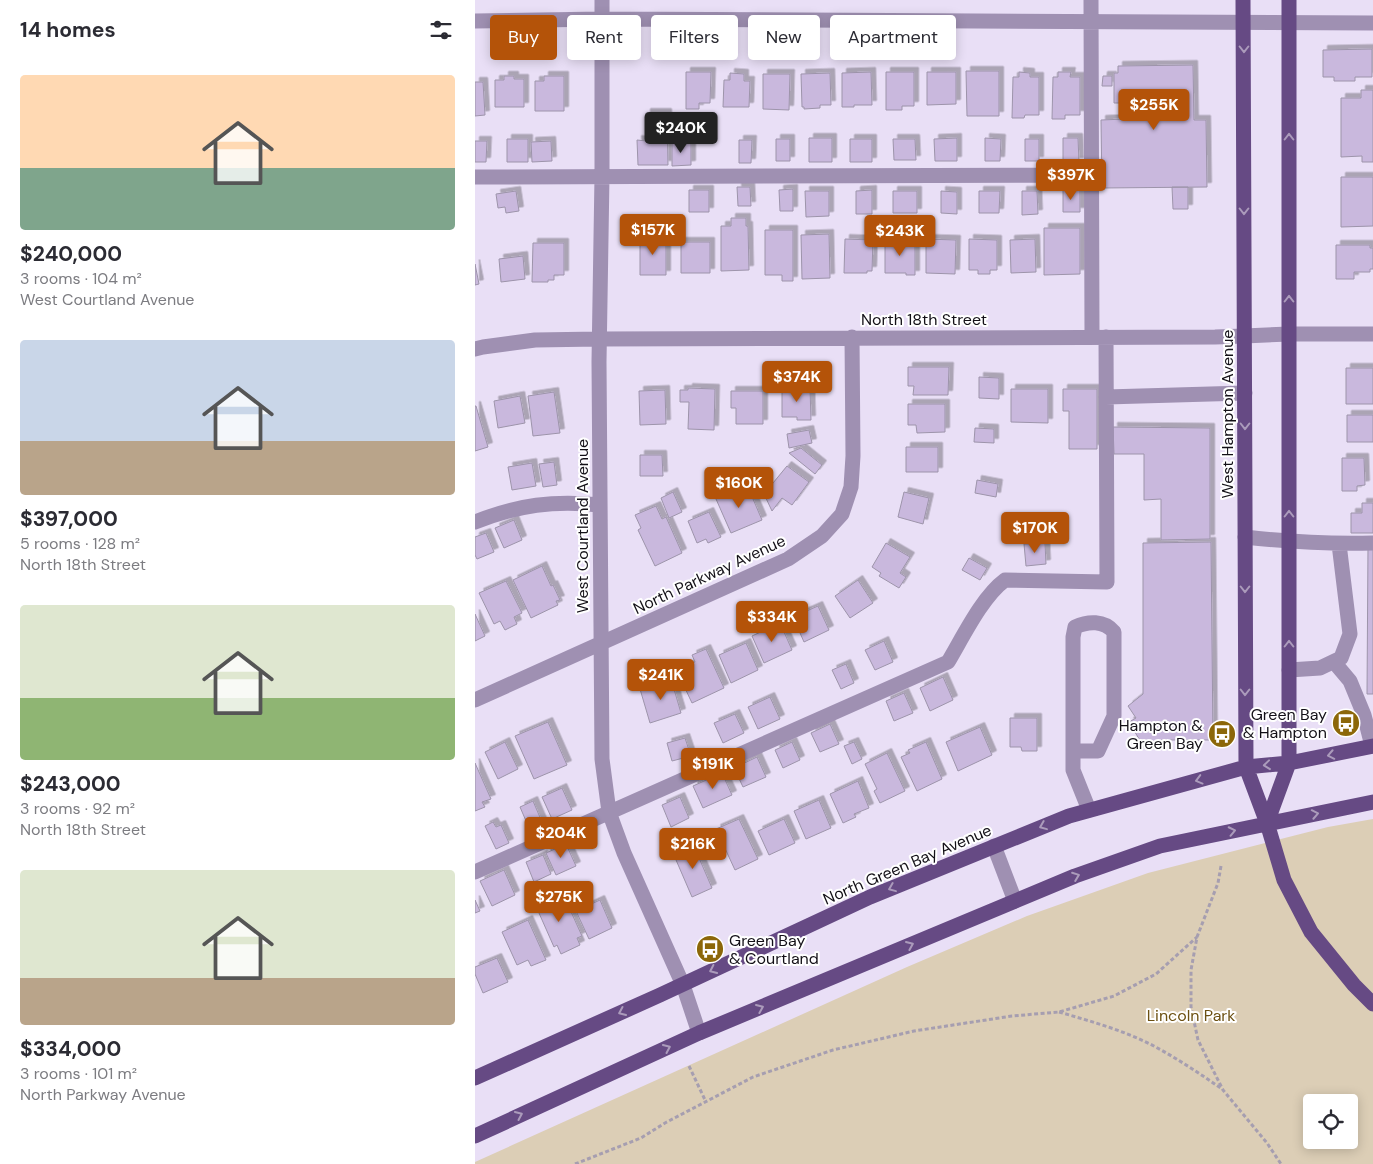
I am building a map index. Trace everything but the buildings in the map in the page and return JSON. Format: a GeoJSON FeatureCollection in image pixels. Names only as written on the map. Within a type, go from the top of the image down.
{"type":"FeatureCollection","features":[{"type":"Feature","properties":{"kind":"main road","name":"West Hampton Avenue"},"geometry":{"type":"LineString","coordinates":[[1243,0],[1245,768],[1267,823],[1284,880],[1311,932],[1354,985],[1373,1004]]}},
{"type":"Feature","properties":{"kind":"main road"},"geometry":{"type":"LineString","coordinates":[[1267,823],[1289,763],[1289,0]]}},
{"type":"Feature","properties":{"kind":"main road","name":"North Green Bay Avenue"},"geometry":{"type":"LineString","coordinates":[[475,1078],[683,985],[870,897],[1069,816],[1245,768],[1289,763],[1373,746]]}},
{"type":"Feature","properties":{"kind":"main road"},"geometry":{"type":"LineString","coordinates":[[475,1136],[699,1033],[1075,876],[1160,846],[1373,802]]}},
{"type":"Feature","properties":{"kind":"street","name":"West Courtland Avenue"},"geometry":{"type":"LineString","coordinates":[[602,0],[602,15]]}},
{"type":"Feature","properties":{"kind":"street"},"geometry":{"type":"LineString","coordinates":[[475,872],[948,662],[986,598],[1005,580],[1107,582],[1106,397],[1099,337],[1091,175],[1091,0]]}},
{"type":"Feature","properties":{"kind":"street"},"geometry":{"type":"LineString","coordinates":[[641,19],[1373,23]]}},
{"type":"Feature","properties":{"kind":"street"},"geometry":{"type":"LineString","coordinates":[[475,21],[567,20]]}},
{"type":"Feature","properties":{"kind":"street","name":"West Courtland Avenue"},"geometry":{"type":"LineString","coordinates":[[602,60],[599,339],[602,759],[609,812],[624,852],[683,985],[699,1033]]}},
{"type":"Feature","properties":{"kind":"street"},"geometry":{"type":"LineString","coordinates":[[475,177],[1091,175]]}},
{"type":"Feature","properties":{"kind":"street","name":"North 18th Street"},"geometry":{"type":"LineString","coordinates":[[475,349],[535,340],[1373,334]]}},
{"type":"Feature","properties":{"kind":"street","name":"North Parkway Avenue"},"geometry":{"type":"LineString","coordinates":[[475,700],[788,559],[822,536],[841,514],[851,487],[853,456],[852,337]]}},
{"type":"Feature","properties":{"kind":"street"},"geometry":{"type":"LineString","coordinates":[[1106,397],[1245,394]]}},
{"type":"Feature","properties":{"kind":"street"},"geometry":{"type":"LineString","coordinates":[[475,522],[521,507],[550,503],[575,502],[600,505]]}},
{"type":"Feature","properties":{"kind":"street"},"geometry":{"type":"LineString","coordinates":[[1245,537],[1289,542],[1373,543]]}},
{"type":"Feature","properties":{"kind":"street"},"geometry":{"type":"LineString","coordinates":[[1289,670],[1319,668],[1341,658],[1350,634],[1339,544]]}},
{"type":"Feature","properties":{"kind":"street"},"geometry":{"type":"LineString","coordinates":[[1073,751],[1098,751],[1115,716],[1114,632],[1103,623],[1083,624],[1075,627],[1073,637],[1073,751],[1073,770],[1089,810]]}},
{"type":"Feature","properties":{"kind":"street"},"geometry":{"type":"LineString","coordinates":[[1334,662],[1367,706],[1364,715],[1373,746]]}},
{"type":"Feature","properties":{"kind":"street"},"geometry":{"type":"LineString","coordinates":[[994,846],[1015,901]]}},
{"type":"Feature","properties":{"kind":"path"},"geometry":{"type":"LineString","coordinates":[[1221,866],[1218,883],[1197,937],[1191,970],[1191,1007],[1198,1040],[1223,1090],[1267,1143],[1281,1164]]}},
{"type":"Feature","properties":{"kind":"path"},"geometry":{"type":"LineString","coordinates":[[575,1164],[641,1138],[665,1123],[753,1078],[833,1050],[914,1031],[1012,1016],[1059,1012],[1114,996],[1156,974],[1197,937]]}},
{"type":"Feature","properties":{"kind":"path"},"geometry":{"type":"LineString","coordinates":[[1059,1012],[1101,1024],[1149,1044],[1191,1067],[1223,1090]]}},
{"type":"Feature","properties":{"kind":"path"},"geometry":{"type":"LineString","coordinates":[[689,1066],[705,1102]]}},
{"type":"Feature","properties":{"kind":"green space","name":"Lincoln Park"},"geometry":{"type":"Polygon","coordinates":[[[1373,819],[1373,1164],[475,1164],[475,1162],[907,967],[1027,916],[1148,873],[1328,827],[1373,819]]]}},
{"type":"Feature","properties":{"kind":"place","name":"Green Bay & Hampton"},"geometry":{"type":"Point","coordinates":[1346,723]}},
{"type":"Feature","properties":{"kind":"place","name":"Hampton & Green Bay"},"geometry":{"type":"Point","coordinates":[1222,734]}},
{"type":"Feature","properties":{"kind":"place","name":"Green Bay & Courtland"},"geometry":{"type":"Point","coordinates":[710,949]}}]}
